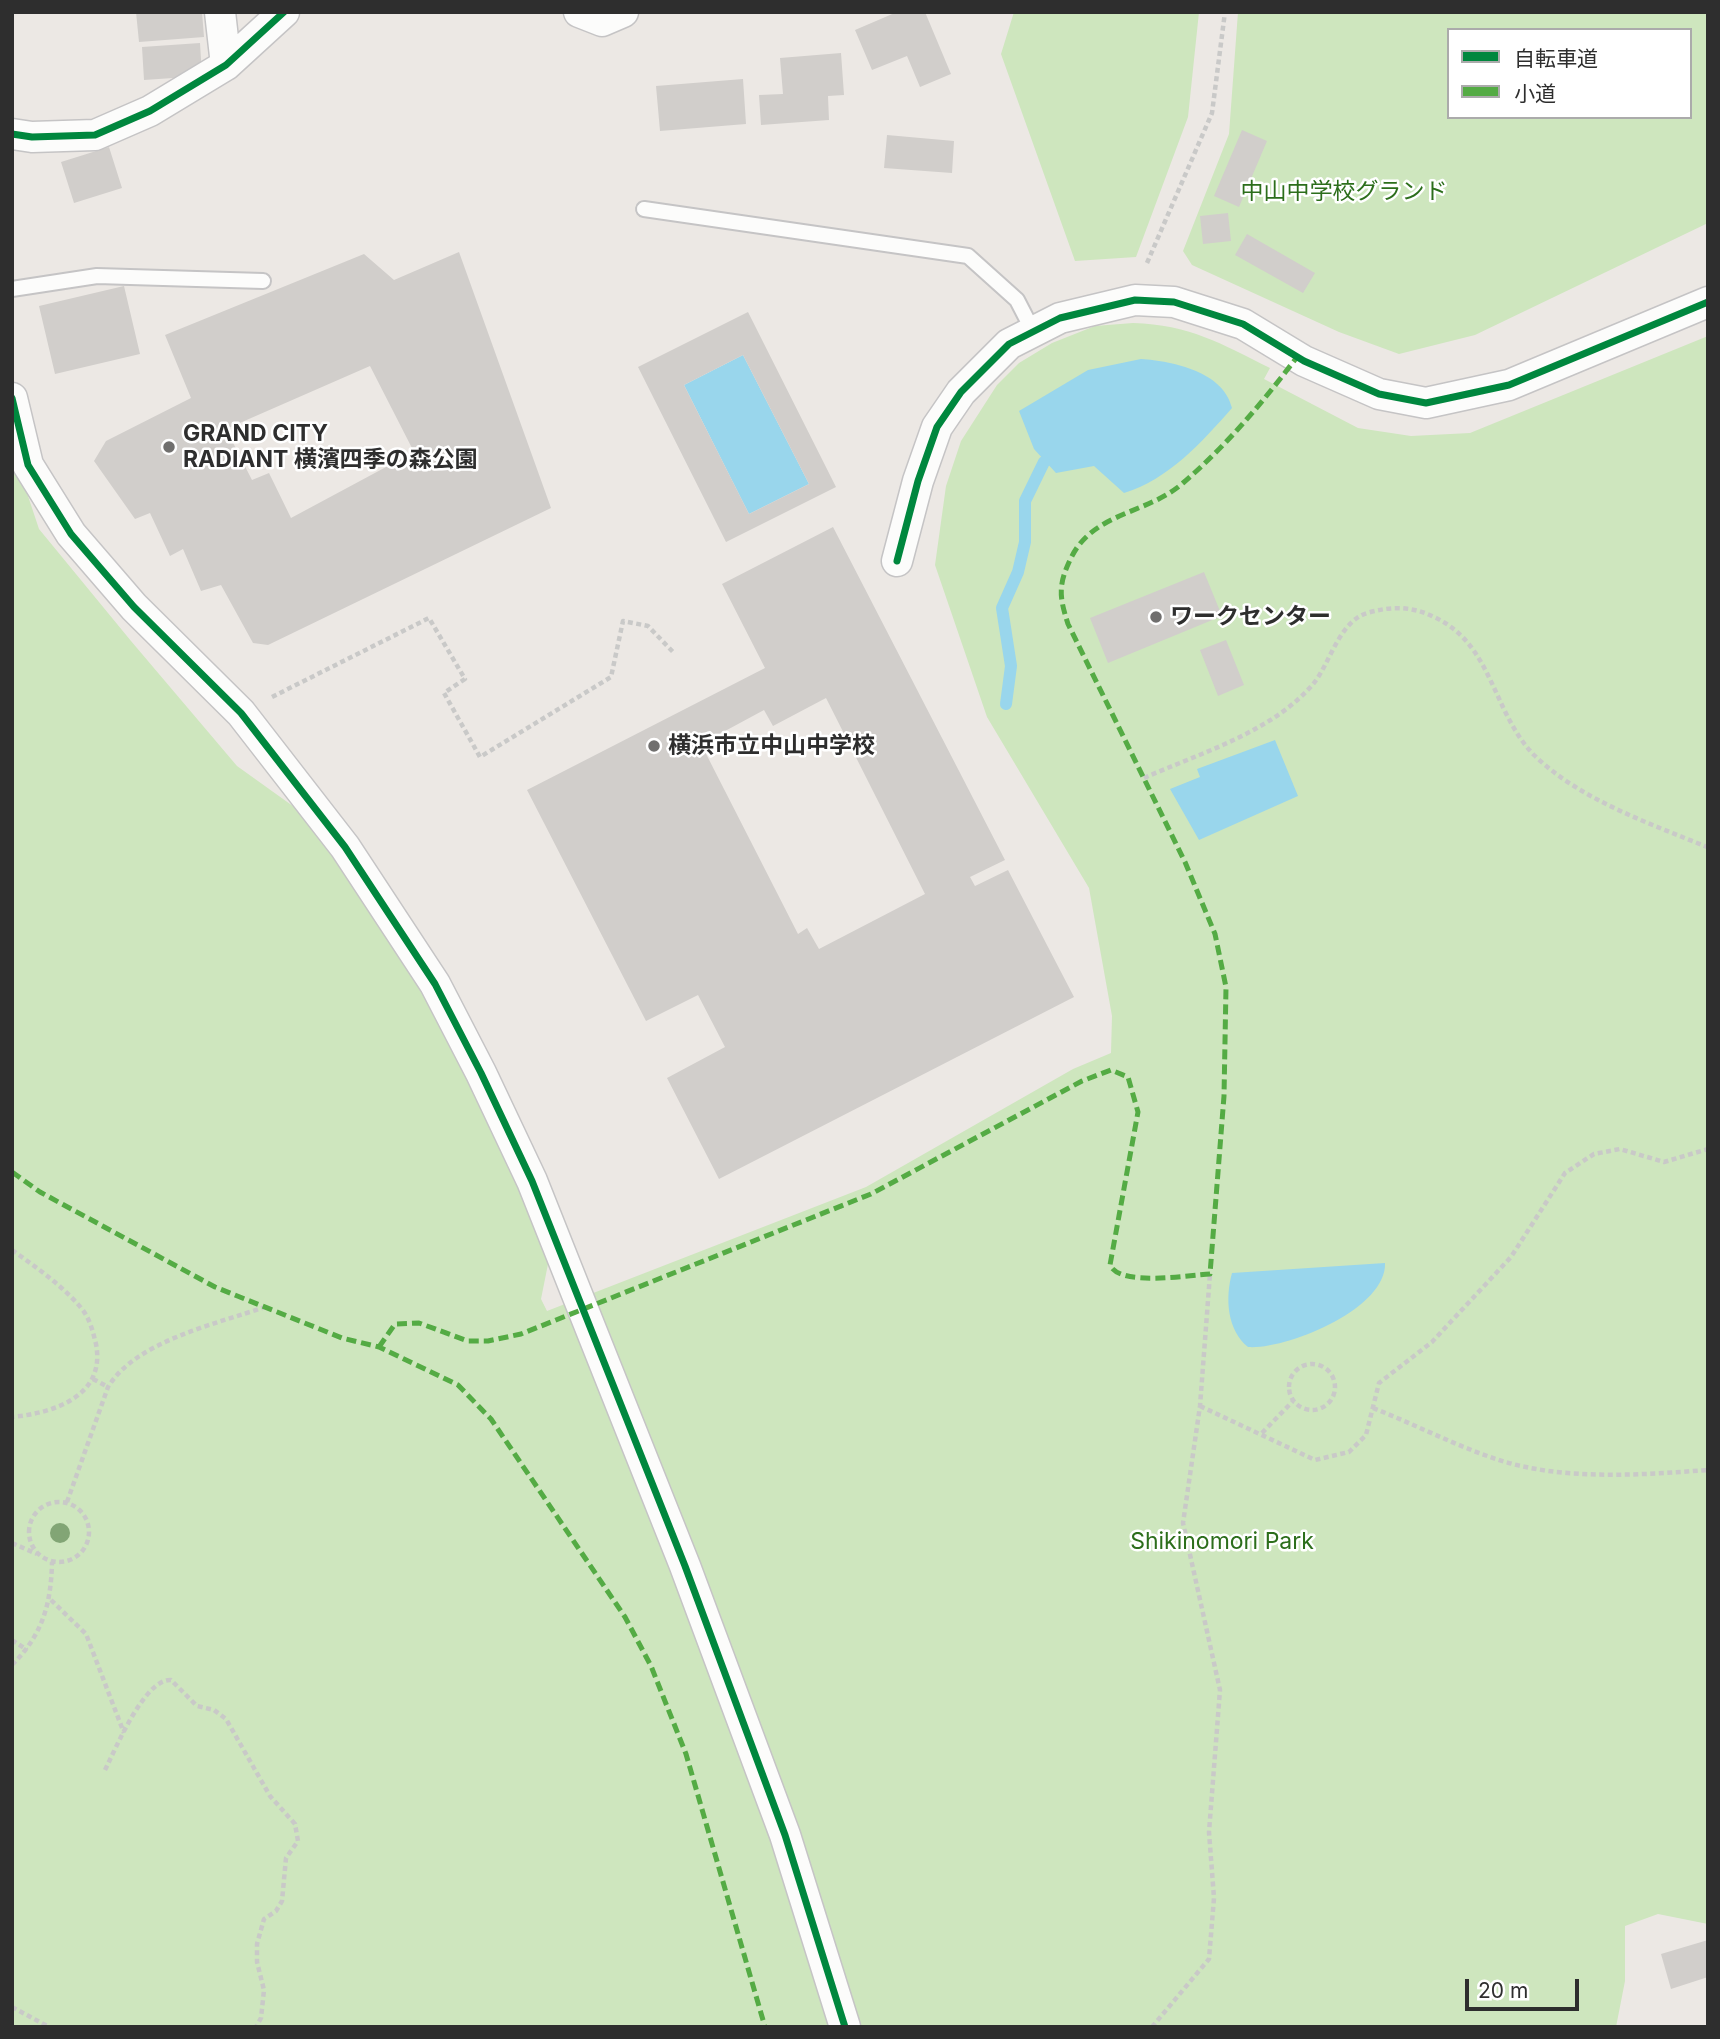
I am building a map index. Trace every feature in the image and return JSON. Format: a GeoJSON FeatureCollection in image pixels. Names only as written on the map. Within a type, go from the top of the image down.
{"type":"FeatureCollection","features":[{"type":"Feature","properties":{"kind":"street"},"geometry":{"type":"LineString","coordinates":[[220,12],[226,65]]}},
{"type":"Feature","properties":{"kind":"street"},"geometry":{"type":"LineString","coordinates":[[12,134],[32,137],[95,135],[150,111],[226,65],[284,12]]}},
{"type":"Feature","properties":{"kind":"street"},"geometry":{"type":"LineString","coordinates":[[579,12],[602,21],[623,12]]}},
{"type":"Feature","properties":{"kind":"street"},"geometry":{"type":"LineString","coordinates":[[897,561],[918,481],[937,427],[961,392],[1009,344],[1060,318],[1135,300],[1174,302],[1243,324],[1304,361],[1379,394],[1426,403],[1509,385],[1708,302]]}},
{"type":"Feature","properties":{"kind":"street"},"geometry":{"type":"LineString","coordinates":[[12,398],[28,465],[71,534],[134,607],[240,713],[345,847],[435,984],[532,1181],[685,1566],[785,1835],[845,2027]]}},
{"type":"Feature","properties":{"kind":"lane"},"geometry":{"type":"LineString","coordinates":[[644,209],[968,256],[1017,300],[1033,331]]}},
{"type":"Feature","properties":{"kind":"lane"},"geometry":{"type":"LineString","coordinates":[[12,289],[97,276],[263,281]]}},
{"type":"Feature","properties":{"kind":"path"},"geometry":{"type":"LineString","coordinates":[[1147,263],[1212,113],[1225,12]]}},
{"type":"Feature","properties":{"kind":"path"},"geometry":{"type":"LineString","coordinates":[[1144,778],[1270,721],[1314,683],[1337,639],[1365,613],[1413,607],[1447,623],[1471,644],[1482,660],[1519,736],[1535,755],[1567,781],[1592,795],[1708,847]]}},
{"type":"Feature","properties":{"kind":"path"},"geometry":{"type":"LineString","coordinates":[[240,713],[429,618],[465,679],[444,693],[480,757],[611,677],[623,621],[648,626],[674,653]]}},
{"type":"Feature","properties":{"kind":"path"},"geometry":{"type":"LineString","coordinates":[[1200,1406],[1315,1460],[1349,1452],[1366,1435],[1379,1383],[1432,1342],[1511,1257],[1565,1173],[1594,1154],[1620,1149],[1664,1163],[1708,1149]]}},
{"type":"Feature","properties":{"kind":"path"},"geometry":{"type":"LineString","coordinates":[[12,1250],[55,1281],[82,1310],[93,1332],[97,1349],[93,1380],[79,1397],[42,1412],[12,1417]]}},
{"type":"Feature","properties":{"kind":"path"},"geometry":{"type":"LineString","coordinates":[[1152,2027],[1209,1959],[1214,1898],[1209,1832],[1220,1690],[1183,1523],[1200,1406],[1210,1274]]}},
{"type":"Feature","properties":{"kind":"path"},"geometry":{"type":"LineString","coordinates":[[67,1502],[108,1387],[116,1373],[130,1361],[172,1340],[265,1307]]}},
{"type":"Feature","properties":{"kind":"path"},"geometry":{"type":"LineString","coordinates":[[1315,1363],[1331,1372],[1336,1390],[1326,1406],[1309,1410],[1293,1401],[1288,1384],[1297,1368],[1315,1363]]}},
{"type":"Feature","properties":{"kind":"path"},"geometry":{"type":"LineString","coordinates":[[93,1380],[108,1387]]}},
{"type":"Feature","properties":{"kind":"path"},"geometry":{"type":"LineString","coordinates":[[1259,1432],[1293,1401]]}},
{"type":"Feature","properties":{"kind":"path"},"geometry":{"type":"LineString","coordinates":[[1373,1408],[1497,1460],[1561,1472],[1662,1473],[1708,1470]]}},
{"type":"Feature","properties":{"kind":"path"},"geometry":{"type":"LineString","coordinates":[[12,1543],[52,1562],[76,1558],[89,1538],[90,1527],[85,1516],[67,1502],[44,1506],[35,1513],[30,1523],[33,1547],[41,1556]]}},
{"type":"Feature","properties":{"kind":"path"},"geometry":{"type":"LineString","coordinates":[[12,1665],[27,1650],[51,1600],[52,1562]]}},
{"type":"Feature","properties":{"kind":"path"},"geometry":{"type":"LineString","coordinates":[[51,1600],[86,1634],[124,1733]]}},
{"type":"Feature","properties":{"kind":"path"},"geometry":{"type":"LineString","coordinates":[[12,1640],[27,1650]]}},
{"type":"Feature","properties":{"kind":"path"},"geometry":{"type":"LineString","coordinates":[[105,1770],[124,1733],[152,1689],[159,1681],[171,1680],[197,1706],[214,1710],[226,1719],[270,1796],[299,1832],[298,1841],[286,1858],[282,1901],[276,1911],[264,1919],[257,1944],[257,1962],[264,1990],[261,2018],[256,2027]]}},
{"type":"Feature","properties":{"kind":"path"},"geometry":{"type":"LineString","coordinates":[[12,2007],[49,2027]]}},
{"type":"Feature","properties":{"kind":"green space"},"geometry":{"type":"Polygon","coordinates":[[[1014,12],[1199,12],[1188,117],[1136,257],[1075,261],[1001,54],[1014,12]]]}},
{"type":"Feature","properties":{"kind":"green space","name":"中山中学校グランド"},"geometry":{"type":"Polygon","coordinates":[[[1238,12],[1708,12],[1708,223],[1475,335],[1399,354],[1339,332],[1192,265],[1183,251],[1229,134],[1238,12]]]}},
{"type":"Feature","properties":{"kind":"green space","name":"Shikinomori Park"},"geometry":{"type":"Polygon","coordinates":[[[1133,323],[1171,327],[1204,337],[1270,368],[1264,379],[1358,428],[1411,436],[1470,433],[1708,336],[1708,1924],[1658,1914],[1625,1926],[1625,1981],[1616,2027],[12,2027],[12,448],[39,529],[131,641],[237,766],[297,809],[424,946],[489,1053],[549,1259],[541,1299],[547,1311],[866,1187],[1073,1069],[1111,1053],[1112,1016],[1089,888],[987,717],[935,565],[946,486],[961,441],[997,385],[1019,363],[1052,343],[1095,326],[1133,323]]]}},
{"type":"Feature","properties":{"kind":"water"},"geometry":{"type":"Polygon","coordinates":[[[743,355],[809,484],[749,514],[684,385],[743,355]]]}},
{"type":"Feature","properties":{"kind":"water"},"geometry":{"type":"Polygon","coordinates":[[[1141,359],[1168,362],[1208,377],[1219,385],[1232,408],[1170,469],[1124,493],[1094,466],[1056,473],[1034,449],[1019,411],[1088,370],[1141,359]]]}},
{"type":"Feature","properties":{"kind":"water"},"geometry":{"type":"Polygon","coordinates":[[[1275,740],[1298,796],[1199,840],[1170,789],[1200,777],[1197,769],[1275,740]]]}},
{"type":"Feature","properties":{"kind":"water"},"geometry":{"type":"Polygon","coordinates":[[[1385,1263],[1381,1280],[1370,1296],[1353,1311],[1309,1334],[1286,1342],[1248,1347],[1232,1323],[1228,1303],[1232,1273],[1385,1263]]]}},
{"type":"Feature","properties":{"kind":"building"},"geometry":{"type":"Polygon","coordinates":[[[136,12],[202,12],[204,37],[139,42],[136,12]]]}},
{"type":"Feature","properties":{"kind":"building"},"geometry":{"type":"Polygon","coordinates":[[[897,12],[925,12],[951,74],[920,87],[907,56],[872,70],[855,30],[897,12]]]}},
{"type":"Feature","properties":{"kind":"building"},"geometry":{"type":"Polygon","coordinates":[[[200,43],[202,76],[144,80],[142,47],[200,43]]]}},
{"type":"Feature","properties":{"kind":"building"},"geometry":{"type":"Polygon","coordinates":[[[841,53],[844,95],[828,96],[829,120],[761,125],[759,95],[783,94],[780,58],[841,53]]]}},
{"type":"Feature","properties":{"kind":"building"},"geometry":{"type":"Polygon","coordinates":[[[743,79],[746,124],[660,131],[656,86],[743,79]]]}},
{"type":"Feature","properties":{"kind":"building"},"geometry":{"type":"Polygon","coordinates":[[[1242,130],[1267,141],[1239,207],[1214,196],[1242,130]]]}},
{"type":"Feature","properties":{"kind":"building"},"geometry":{"type":"Polygon","coordinates":[[[887,135],[954,141],[952,173],[884,168],[887,135]]]}},
{"type":"Feature","properties":{"kind":"building"},"geometry":{"type":"Polygon","coordinates":[[[109,147],[122,188],[74,203],[61,162],[109,147]]]}},
{"type":"Feature","properties":{"kind":"building"},"geometry":{"type":"Polygon","coordinates":[[[1228,213],[1231,241],[1203,244],[1200,216],[1228,213]]]}},
{"type":"Feature","properties":{"kind":"building"},"geometry":{"type":"Polygon","coordinates":[[[1247,234],[1315,273],[1303,293],[1235,255],[1247,234]]]}},
{"type":"Feature","properties":{"kind":"building","name":"GRAND CITY RADIANT 横濱四季の森公園"},"geometry":{"type":"Polygon","coordinates":[[[459,252],[551,508],[268,645],[253,643],[221,585],[201,591],[183,549],[170,556],[150,513],[135,519],[94,461],[106,441],[191,398],[165,335],[364,254],[394,280],[459,252]],[[370,366],[226,429],[252,480],[269,473],[291,518],[414,452],[370,366]]]}},
{"type":"Feature","properties":{"kind":"building"},"geometry":{"type":"Polygon","coordinates":[[[124,286],[140,354],[55,374],[39,306],[124,286]]]}},
{"type":"Feature","properties":{"kind":"building"},"geometry":{"type":"Polygon","coordinates":[[[748,312],[836,487],[726,542],[638,367],[748,312]],[[743,355],[684,385],[749,514],[809,484],[743,355]]]}},
{"type":"Feature","properties":{"kind":"building"},"geometry":{"type":"Polygon","coordinates":[[[833,527],[1005,860],[970,877],[975,886],[1008,870],[1074,997],[719,1179],[667,1078],[725,1047],[698,995],[646,1021],[527,790],[765,668],[722,584],[833,527]],[[826,698],[773,726],[764,710],[701,744],[798,934],[807,928],[819,949],[925,894],[826,698]]]}},
{"type":"Feature","properties":{"kind":"building","name":"ワークセンター"},"geometry":{"type":"Polygon","coordinates":[[[1204,572],[1222,616],[1108,663],[1090,618],[1204,572]]]}},
{"type":"Feature","properties":{"kind":"building"},"geometry":{"type":"Polygon","coordinates":[[[1226,640],[1244,685],[1218,696],[1200,650],[1226,640]]]}},
{"type":"Feature","properties":{"kind":"building"},"geometry":{"type":"Polygon","coordinates":[[[1708,1940],[1708,1977],[1671,1989],[1661,1954],[1708,1940]]]}},
{"type":"Feature","properties":{"kind":"waterway"},"geometry":{"type":"LineString","coordinates":[[1006,704],[1011,666],[1002,608],[1018,572],[1025,542],[1025,501],[1044,462]]}},
{"type":"Feature","properties":{"kind":"marked path"},"geometry":{"type":"LineString","coordinates":[[379,1347],[395,1324],[419,1323],[468,1341],[488,1341],[521,1334],[871,1194],[1082,1081],[1111,1070],[1128,1077],[1138,1112],[1110,1265],[1116,1272],[1140,1278],[1210,1274],[1224,1096],[1226,987],[1215,934],[1185,862],[1068,624],[1061,591],[1071,558],[1093,531],[1154,501],[1183,483],[1243,423],[1297,357]]}},
{"type":"Feature","properties":{"kind":"marked path"},"geometry":{"type":"LineString","coordinates":[[12,1172],[40,1192],[215,1287],[342,1338],[379,1347],[458,1385],[491,1419],[625,1617],[651,1666],[686,1754],[765,2027]]}},
{"type":"Feature","properties":{"kind":"cycle path"},"geometry":{"type":"LineString","coordinates":[[12,134],[32,137],[95,135],[150,111],[226,65],[284,12]]}},
{"type":"Feature","properties":{"kind":"cycle path"},"geometry":{"type":"LineString","coordinates":[[897,561],[918,481],[937,427],[961,392],[1009,344],[1060,318],[1135,300],[1174,302],[1243,324],[1304,361],[1379,394],[1426,403],[1509,385],[1708,302]]}},
{"type":"Feature","properties":{"kind":"cycle path"},"geometry":{"type":"LineString","coordinates":[[12,398],[28,465],[71,534],[134,607],[241,713],[345,847],[435,984],[481,1073],[532,1181],[685,1566],[785,1835],[845,2027]]}},
{"type":"Feature","properties":{"kind":"place","name":"GRAND CITY RADIANT 横濱四季の森公園"},"geometry":{"type":"Point","coordinates":[169,447]}},
{"type":"Feature","properties":{"kind":"place","name":"ワークセンター"},"geometry":{"type":"Point","coordinates":[1156,617]}},
{"type":"Feature","properties":{"kind":"place","name":"横浜市立中山中学校"},"geometry":{"type":"Point","coordinates":[654,746]}}]}
